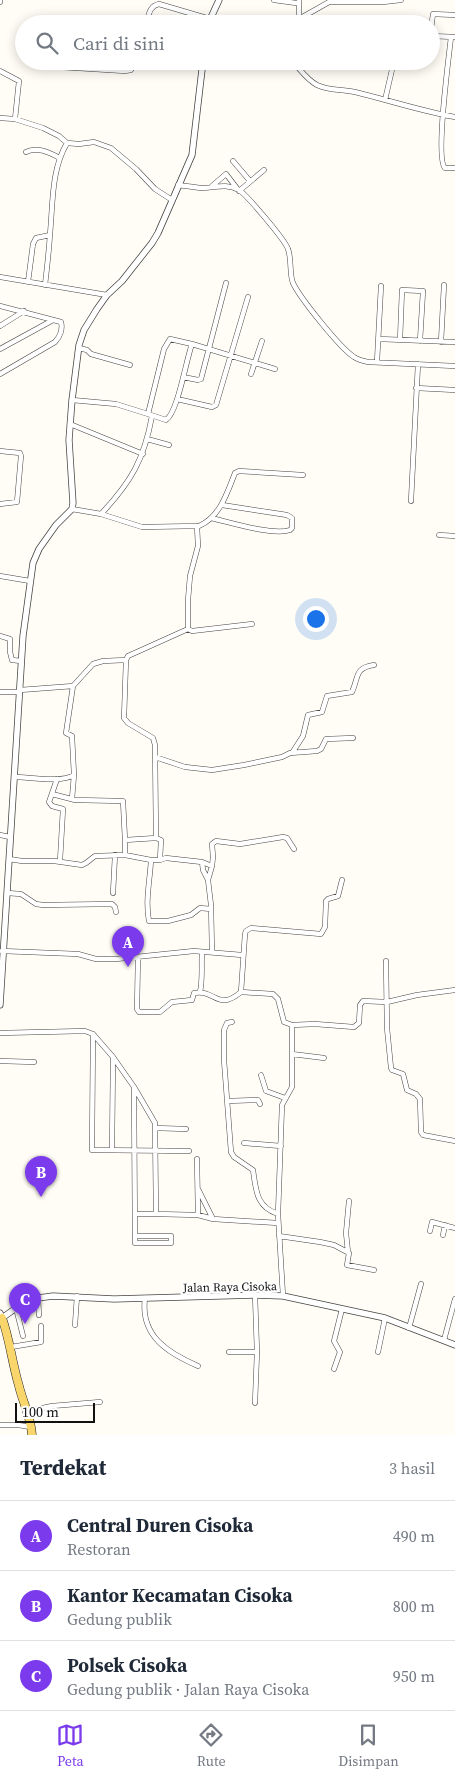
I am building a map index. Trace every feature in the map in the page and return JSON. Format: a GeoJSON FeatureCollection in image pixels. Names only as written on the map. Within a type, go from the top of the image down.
{"type":"FeatureCollection","features":[{"type":"Feature","properties":{"kind":"main road"},"geometry":{"type":"LineString","coordinates":[[1,1317],[11,1347],[19,1387],[28,1412],[32,1431]]}},
{"type":"Feature","properties":{"kind":"street"},"geometry":{"type":"LineString","coordinates":[[212,15],[219,0]]}},
{"type":"Feature","properties":{"kind":"street"},"geometry":{"type":"LineString","coordinates":[[274,0],[298,2],[299,15]]}},
{"type":"Feature","properties":{"kind":"street"},"geometry":{"type":"LineString","coordinates":[[309,15],[330,2],[401,0]]}},
{"type":"Feature","properties":{"kind":"street"},"geometry":{"type":"LineString","coordinates":[[148,15],[150,9],[154,5],[159,4],[190,15]]}},
{"type":"Feature","properties":{"kind":"street"},"geometry":{"type":"LineString","coordinates":[[433,15],[455,15]]}},
{"type":"Feature","properties":{"kind":"street"},"geometry":{"type":"LineString","coordinates":[[440,36],[453,37],[441,134],[442,166],[445,168],[455,168]]}},
{"type":"Feature","properties":{"kind":"street"},"geometry":{"type":"LineString","coordinates":[[109,70],[131,70]]}},
{"type":"Feature","properties":{"kind":"street"},"geometry":{"type":"LineString","coordinates":[[0,1005],[1,940],[7,893],[23,636],[33,563],[39,549],[56,525],[72,509],[74,494],[69,440],[79,348],[84,330],[108,295],[122,281],[152,243],[172,200],[193,149],[202,70]]}},
{"type":"Feature","properties":{"kind":"street"},"geometry":{"type":"LineString","coordinates":[[300,70],[316,85],[331,89],[353,91],[455,117]]}},
{"type":"Feature","properties":{"kind":"street"},"geometry":{"type":"LineString","coordinates":[[385,100],[392,70]]}},
{"type":"Feature","properties":{"kind":"street"},"geometry":{"type":"LineString","coordinates":[[0,71],[19,81],[15,119]]}},
{"type":"Feature","properties":{"kind":"street"},"geometry":{"type":"LineString","coordinates":[[0,118],[15,119],[43,128],[60,136],[67,143],[94,142],[111,148],[136,169],[155,189],[172,200]]}},
{"type":"Feature","properties":{"kind":"street"},"geometry":{"type":"LineString","coordinates":[[45,284],[52,192],[60,158],[67,143]]}},
{"type":"Feature","properties":{"kind":"street"},"geometry":{"type":"LineString","coordinates":[[26,152],[40,150],[60,158]]}},
{"type":"Feature","properties":{"kind":"street"},"geometry":{"type":"LineString","coordinates":[[234,161],[250,181]]}},
{"type":"Feature","properties":{"kind":"street"},"geometry":{"type":"LineString","coordinates":[[239,191],[264,170]]}},
{"type":"Feature","properties":{"kind":"street"},"geometry":{"type":"LineString","coordinates":[[212,186],[226,174],[239,191],[249,199],[287,247],[293,281],[301,296],[343,348],[355,358],[362,361],[455,366]]}},
{"type":"Feature","properties":{"kind":"street"},"geometry":{"type":"LineString","coordinates":[[178,185],[203,188],[223,186],[239,191]]}},
{"type":"Feature","properties":{"kind":"street"},"geometry":{"type":"LineString","coordinates":[[28,282],[33,244],[36,238],[50,235]]}},
{"type":"Feature","properties":{"kind":"street"},"geometry":{"type":"LineString","coordinates":[[0,277],[108,295]]}},
{"type":"Feature","properties":{"kind":"street"},"geometry":{"type":"LineString","coordinates":[[183,377],[200,380],[226,283]]}},
{"type":"Feature","properties":{"kind":"street"},"geometry":{"type":"LineString","coordinates":[[441,342],[444,285]]}},
{"type":"Feature","properties":{"kind":"street"},"geometry":{"type":"LineString","coordinates":[[378,362],[381,286]]}},
{"type":"Feature","properties":{"kind":"street"},"geometry":{"type":"LineString","coordinates":[[400,340],[402,290],[409,290],[423,291],[420,341]]}},
{"type":"Feature","properties":{"kind":"street"},"geometry":{"type":"LineString","coordinates":[[177,399],[214,407],[248,297]]}},
{"type":"Feature","properties":{"kind":"street"},"geometry":{"type":"LineString","coordinates":[[0,306],[61,322],[62,326],[60,336],[55,342],[0,374]]}},
{"type":"Feature","properties":{"kind":"street"},"geometry":{"type":"LineString","coordinates":[[0,326],[24,311]]}},
{"type":"Feature","properties":{"kind":"street"},"geometry":{"type":"LineString","coordinates":[[0,349],[52,320]]}},
{"type":"Feature","properties":{"kind":"street"},"geometry":{"type":"LineString","coordinates":[[379,338],[455,342]]}},
{"type":"Feature","properties":{"kind":"street"},"geometry":{"type":"LineString","coordinates":[[101,514],[122,490],[135,471],[143,454],[164,349],[168,340],[174,339],[275,369]]}},
{"type":"Feature","properties":{"kind":"street"},"geometry":{"type":"LineString","coordinates":[[251,374],[262,341]]}},
{"type":"Feature","properties":{"kind":"street"},"geometry":{"type":"LineString","coordinates":[[72,400],[116,404],[166,420],[169,418],[177,399],[192,344]]}},
{"type":"Feature","properties":{"kind":"street"},"geometry":{"type":"LineString","coordinates":[[79,348],[87,350],[92,354],[130,365]]}},
{"type":"Feature","properties":{"kind":"street"},"geometry":{"type":"LineString","coordinates":[[411,501],[418,364]]}},
{"type":"Feature","properties":{"kind":"street"},"geometry":{"type":"LineString","coordinates":[[416,388],[455,390]]}},
{"type":"Feature","properties":{"kind":"street"},"geometry":{"type":"LineString","coordinates":[[70,424],[143,454]]}},
{"type":"Feature","properties":{"kind":"street"},"geometry":{"type":"LineString","coordinates":[[147,439],[169,445]]}},
{"type":"Feature","properties":{"kind":"street"},"geometry":{"type":"LineString","coordinates":[[0,451],[20,453],[22,456],[17,502],[0,504]]}},
{"type":"Feature","properties":{"kind":"street"},"geometry":{"type":"LineString","coordinates":[[72,509],[101,514],[142,527],[197,526],[207,522],[222,505],[234,473],[240,471],[303,475]]}},
{"type":"Feature","properties":{"kind":"street"},"geometry":{"type":"LineString","coordinates":[[211,518],[283,532],[292,528],[292,518],[287,515],[222,505]]}},
{"type":"Feature","properties":{"kind":"street"},"geometry":{"type":"LineString","coordinates":[[188,629],[190,576],[198,546],[197,526]]}},
{"type":"Feature","properties":{"kind":"street"},"geometry":{"type":"LineString","coordinates":[[439,535],[455,536]]}},
{"type":"Feature","properties":{"kind":"street"},"geometry":{"type":"LineString","coordinates":[[0,576],[30,581]]}},
{"type":"Feature","properties":{"kind":"street"},"geometry":{"type":"LineString","coordinates":[[156,838],[153,738],[128,723],[124,718],[126,660],[128,656],[188,629],[192,631],[252,624]]}},
{"type":"Feature","properties":{"kind":"street"},"geometry":{"type":"LineString","coordinates":[[0,636],[10,639],[12,660],[22,660]]}},
{"type":"Feature","properties":{"kind":"street"},"geometry":{"type":"LineString","coordinates":[[72,799],[74,775],[72,736],[66,733],[73,686],[93,664],[103,660],[126,660]]}},
{"type":"Feature","properties":{"kind":"street"},"geometry":{"type":"LineString","coordinates":[[292,753],[303,736],[308,715],[322,712],[327,696],[352,692],[359,672],[367,666],[374,665]]}},
{"type":"Feature","properties":{"kind":"street"},"geometry":{"type":"LineString","coordinates":[[0,692],[73,686]]}},
{"type":"Feature","properties":{"kind":"street"},"geometry":{"type":"LineString","coordinates":[[155,757],[185,767],[212,770],[282,757],[292,753],[317,751],[321,749],[326,739],[353,738]]}},
{"type":"Feature","properties":{"kind":"street"},"geometry":{"type":"LineString","coordinates":[[15,777],[68,778],[74,775]]}},
{"type":"Feature","properties":{"kind":"street"},"geometry":{"type":"LineString","coordinates":[[57,778],[50,803],[63,810],[60,861]]}},
{"type":"Feature","properties":{"kind":"street"},"geometry":{"type":"LineString","coordinates":[[52,794],[72,799],[123,801],[125,856]]}},
{"type":"Feature","properties":{"kind":"street"},"geometry":{"type":"LineString","coordinates":[[0,835],[10,837]]}},
{"type":"Feature","properties":{"kind":"street"},"geometry":{"type":"LineString","coordinates":[[208,880],[212,866],[212,844],[215,841],[240,844],[283,837],[287,838],[294,849]]}},
{"type":"Feature","properties":{"kind":"street"},"geometry":{"type":"LineString","coordinates":[[125,840],[156,838],[161,840],[160,860]]}},
{"type":"Feature","properties":{"kind":"street"},"geometry":{"type":"LineString","coordinates":[[9,859],[60,861],[82,865],[95,856],[114,855],[150,860],[166,858],[202,862],[212,866]]}},
{"type":"Feature","properties":{"kind":"street"},"geometry":{"type":"LineString","coordinates":[[113,893],[114,855]]}},
{"type":"Feature","properties":{"kind":"street"},"geometry":{"type":"LineString","coordinates":[[150,860],[149,921],[168,921],[191,915],[200,908],[211,909]]}},
{"type":"Feature","properties":{"kind":"street"},"geometry":{"type":"LineString","coordinates":[[202,862],[203,870],[208,880],[212,952]]}},
{"type":"Feature","properties":{"kind":"street"},"geometry":{"type":"LineString","coordinates":[[241,992],[242,955],[246,931],[251,928],[320,934],[325,927],[326,901],[338,896],[342,880]]}},
{"type":"Feature","properties":{"kind":"street"},"geometry":{"type":"LineString","coordinates":[[7,893],[24,894],[32,902],[43,905],[112,904],[116,912]]}},
{"type":"Feature","properties":{"kind":"street"},"geometry":{"type":"LineString","coordinates":[[2,951],[78,954],[96,960],[202,952],[242,955]]}},
{"type":"Feature","properties":{"kind":"street"},"geometry":{"type":"LineString","coordinates":[[200,992],[203,981],[201,967],[202,952]]}},
{"type":"Feature","properties":{"kind":"street"},"geometry":{"type":"LineString","coordinates":[[138,957],[137,1009],[139,1012],[161,1012],[168,1004],[191,1000],[194,993],[200,992],[224,1001],[234,998],[241,992],[273,994],[278,999],[284,1022],[292,1026],[315,1024],[354,1027],[359,1023],[360,1005],[363,1001],[387,1002],[455,990]]}},
{"type":"Feature","properties":{"kind":"street"},"geometry":{"type":"LineString","coordinates":[[386,961],[391,1068],[403,1074],[407,1090],[416,1094],[420,1099],[421,1132],[424,1135],[455,1141]]}},
{"type":"Feature","properties":{"kind":"street"},"geometry":{"type":"LineString","coordinates":[[232,1022],[226,1023],[224,1030],[231,1152],[234,1157],[253,1170],[259,1199],[263,1206],[269,1211],[278,1214]]}},
{"type":"Feature","properties":{"kind":"street"},"geometry":{"type":"LineString","coordinates":[[283,1296],[278,1214],[282,1105],[292,1088],[292,1026]]}},
{"type":"Feature","properties":{"kind":"street"},"geometry":{"type":"LineString","coordinates":[[0,1033],[85,1031],[93,1034],[113,1057],[134,1087],[155,1123],[156,1214]]}},
{"type":"Feature","properties":{"kind":"street"},"geometry":{"type":"LineString","coordinates":[[93,1034],[92,1150],[189,1151]]}},
{"type":"Feature","properties":{"kind":"street"},"geometry":{"type":"LineString","coordinates":[[292,1054],[324,1058]]}},
{"type":"Feature","properties":{"kind":"street"},"geometry":{"type":"LineString","coordinates":[[112,1150],[113,1057]]}},
{"type":"Feature","properties":{"kind":"street"},"geometry":{"type":"LineString","coordinates":[[0,1061],[34,1062]]}},
{"type":"Feature","properties":{"kind":"street"},"geometry":{"type":"LineString","coordinates":[[261,1074],[266,1091],[285,1098]]}},
{"type":"Feature","properties":{"kind":"street"},"geometry":{"type":"LineString","coordinates":[[134,1087],[135,1243],[172,1243],[171,1236],[135,1236]]}},
{"type":"Feature","properties":{"kind":"street"},"geometry":{"type":"LineString","coordinates":[[227,1100],[258,1100],[260,1104]]}},
{"type":"Feature","properties":{"kind":"street"},"geometry":{"type":"LineString","coordinates":[[155,1128],[186,1129]]}},
{"type":"Feature","properties":{"kind":"street"},"geometry":{"type":"LineString","coordinates":[[244,1143],[281,1146]]}},
{"type":"Feature","properties":{"kind":"street"},"geometry":{"type":"LineString","coordinates":[[197,1159],[198,1215]]}},
{"type":"Feature","properties":{"kind":"street"},"geometry":{"type":"LineString","coordinates":[[198,1188],[213,1219]]}},
{"type":"Feature","properties":{"kind":"street"},"geometry":{"type":"LineString","coordinates":[[349,1201],[346,1233],[347,1266],[374,1270]]}},
{"type":"Feature","properties":{"kind":"street"},"geometry":{"type":"LineString","coordinates":[[135,1214],[198,1215],[213,1219],[278,1223]]}},
{"type":"Feature","properties":{"kind":"street"},"geometry":{"type":"LineString","coordinates":[[430,1231],[432,1222],[455,1228]]}},
{"type":"Feature","properties":{"kind":"street"},"geometry":{"type":"LineString","coordinates":[[443,1235],[445,1225]]}},
{"type":"Feature","properties":{"kind":"street"},"geometry":{"type":"LineString","coordinates":[[278,1236],[334,1245],[348,1252]]}},
{"type":"Feature","properties":{"kind":"street"},"geometry":{"type":"LineString","coordinates":[[409,1328],[421,1284]]}},
{"type":"Feature","properties":{"kind":"street"},"geometry":{"type":"LineString","coordinates":[[255,1295],[257,1352],[255,1403]]}},
{"type":"Feature","properties":{"kind":"street","name":"Jalan Raya Cisoka"},"geometry":{"type":"LineString","coordinates":[[1,1317],[38,1298],[53,1296],[114,1299],[283,1296],[385,1318],[455,1345]]}},
{"type":"Feature","properties":{"kind":"street"},"geometry":{"type":"LineString","coordinates":[[75,1326],[77,1296]]}},
{"type":"Feature","properties":{"kind":"street"},"geometry":{"type":"LineString","coordinates":[[38,1298],[39,1315]]}},
{"type":"Feature","properties":{"kind":"street"},"geometry":{"type":"LineString","coordinates":[[145,1298],[145,1318],[152,1332],[175,1356],[198,1366]]}},
{"type":"Feature","properties":{"kind":"street"},"geometry":{"type":"LineString","coordinates":[[444,1340],[455,1299]]}},
{"type":"Feature","properties":{"kind":"street"},"geometry":{"type":"LineString","coordinates":[[16,1308],[23,1336]]}},
{"type":"Feature","properties":{"kind":"street"},"geometry":{"type":"LineString","coordinates":[[334,1369],[340,1352],[334,1341],[342,1309]]}},
{"type":"Feature","properties":{"kind":"street"},"geometry":{"type":"LineString","coordinates":[[378,1352],[385,1318]]}},
{"type":"Feature","properties":{"kind":"street"},"geometry":{"type":"LineString","coordinates":[[11,1347],[41,1342],[41,1326]]}},
{"type":"Feature","properties":{"kind":"street"},"geometry":{"type":"LineString","coordinates":[[229,1352],[257,1352]]}},
{"type":"Feature","properties":{"kind":"street"},"geometry":{"type":"LineString","coordinates":[[28,1412],[52,1406],[100,1402]]}},
{"type":"Feature","properties":{"kind":"street"},"geometry":{"type":"LineString","coordinates":[[0,1425],[18,1425],[32,1431]]}},
{"type":"Feature","properties":{"kind":"place","name":"Central Duren Cisoka"},"geometry":{"type":"Point","coordinates":[128,967]}},
{"type":"Feature","properties":{"kind":"place","name":"Kantor Kecamatan Cisoka"},"geometry":{"type":"Point","coordinates":[41,1197]}},
{"type":"Feature","properties":{"kind":"place","name":"Polsek Cisoka"},"geometry":{"type":"Point","coordinates":[25,1324]}}]}
